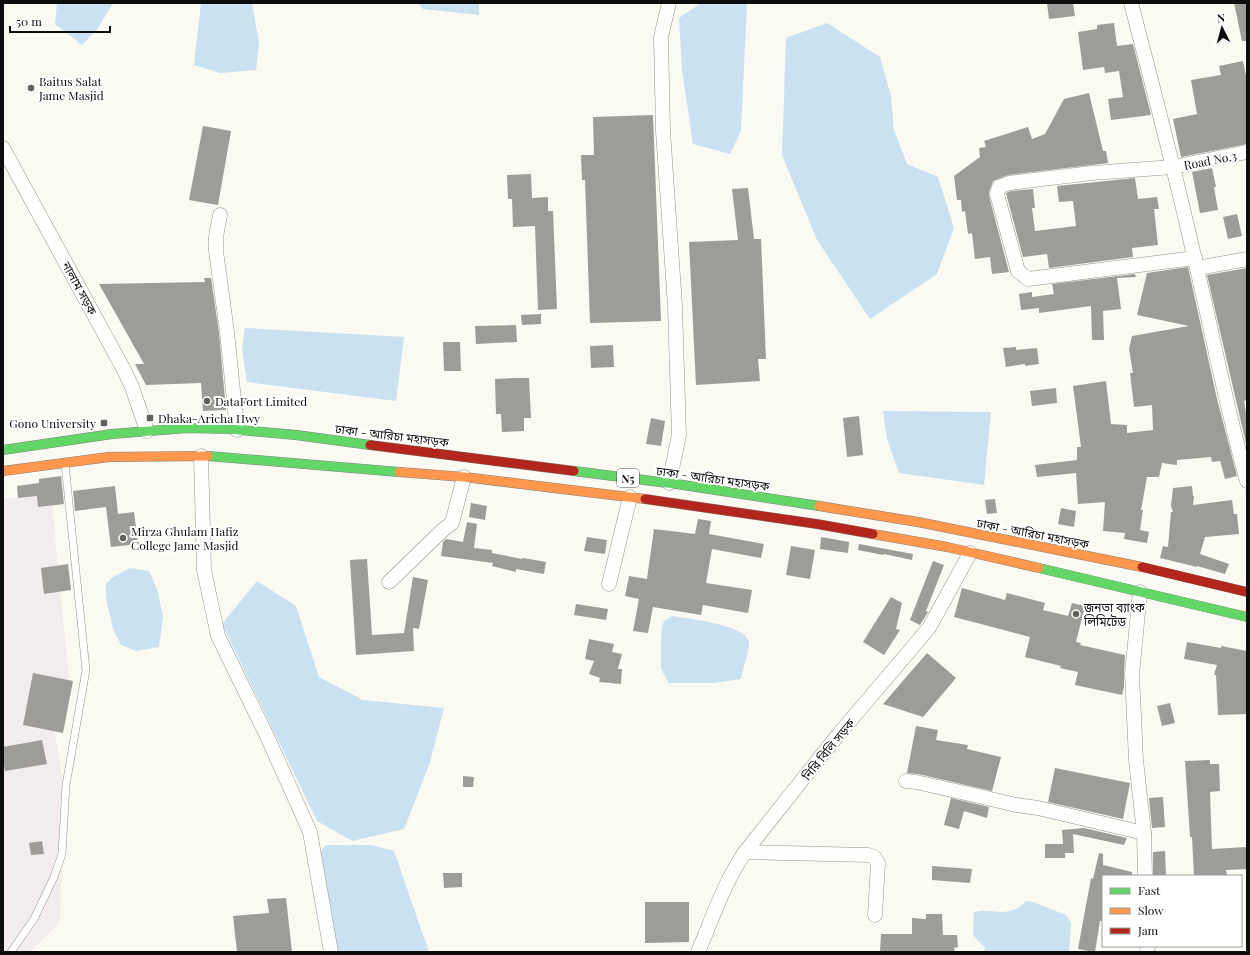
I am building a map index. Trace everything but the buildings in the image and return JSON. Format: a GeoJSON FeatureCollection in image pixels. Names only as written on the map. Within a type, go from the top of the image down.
{"type":"FeatureCollection","features":[{"type":"Feature","properties":{"kind":"highway","name":"ঢাকা - আরিচা মহাসড়ক"},"geometry":{"type":"LineString","coordinates":[[3,450],[112,434],[186,428],[237,430],[312,437],[669,483],[918,522],[1156,570],[1247,592]]}},
{"type":"Feature","properties":{"kind":"highway","name":"N5"},"geometry":{"type":"LineString","coordinates":[[3,471],[109,457],[215,456],[464,477],[630,497],[817,524],[970,553],[1247,617]]}},
{"type":"Feature","properties":{"kind":"street"},"geometry":{"type":"LineString","coordinates":[[669,3],[661,36],[663,131],[675,306],[678,435],[669,483]]}},
{"type":"Feature","properties":{"kind":"street"},"geometry":{"type":"LineString","coordinates":[[1131,3],[1161,116],[1196,263],[1224,395],[1247,481]]}},
{"type":"Feature","properties":{"kind":"street","name":"নালাম সড়ক"},"geometry":{"type":"LineString","coordinates":[[3,148],[124,370],[132,387],[147,431]]}},
{"type":"Feature","properties":{"kind":"street","name":"Road No.3"},"geometry":{"type":"LineString","coordinates":[[1196,263],[1028,279],[1018,271],[997,194],[999,187],[1009,183],[1092,173],[1173,167],[1247,152]]}},
{"type":"Feature","properties":{"kind":"street"},"geometry":{"type":"LineString","coordinates":[[220,215],[216,237],[216,250],[227,332],[237,430]]}},
{"type":"Feature","properties":{"kind":"street"},"geometry":{"type":"LineString","coordinates":[[1196,263],[1247,259]]}},
{"type":"Feature","properties":{"kind":"street"},"geometry":{"type":"LineString","coordinates":[[201,456],[204,570],[218,636],[266,734],[310,832],[331,952]]}},
{"type":"Feature","properties":{"kind":"street"},"geometry":{"type":"LineString","coordinates":[[389,582],[452,522],[464,477]]}},
{"type":"Feature","properties":{"kind":"street"},"geometry":{"type":"LineString","coordinates":[[609,584],[630,497]]}},
{"type":"Feature","properties":{"kind":"street","name":"নিরি বিলি সড়ক"},"geometry":{"type":"LineString","coordinates":[[698,952],[724,888],[734,868],[745,852],[834,741],[929,628],[970,553]]}},
{"type":"Feature","properties":{"kind":"street"},"geometry":{"type":"LineString","coordinates":[[1140,592],[1132,674],[1136,760],[1144,833],[1145,875]]}},
{"type":"Feature","properties":{"kind":"street"},"geometry":{"type":"LineString","coordinates":[[906,781],[974,794],[1016,805],[1038,808],[1144,833]]}},
{"type":"Feature","properties":{"kind":"street"},"geometry":{"type":"LineString","coordinates":[[745,852],[868,855],[874,857],[878,863],[875,915]]}},
{"type":"Feature","properties":{"kind":"lane"},"geometry":{"type":"LineString","coordinates":[[11,952],[34,920],[54,877],[62,854],[66,785],[86,670],[65,463]]}},
{"type":"Feature","properties":{"kind":"shaded area"},"geometry":{"type":"Polygon","coordinates":[[[51,493],[69,680],[53,722],[65,793],[60,922],[30,952],[3,952],[3,499],[51,493]]]}},
{"type":"Feature","properties":{"kind":"water"},"geometry":{"type":"Polygon","coordinates":[[[57,3],[113,3],[98,28],[82,45],[55,24],[57,3]]]}},
{"type":"Feature","properties":{"kind":"water"},"geometry":{"type":"Polygon","coordinates":[[[201,3],[252,3],[259,43],[256,70],[220,73],[194,65],[201,3]]]}},
{"type":"Feature","properties":{"kind":"water"},"geometry":{"type":"Polygon","coordinates":[[[418,3],[479,3],[479,15],[423,9],[418,3]]]}},
{"type":"Feature","properties":{"kind":"water"},"geometry":{"type":"Polygon","coordinates":[[[701,3],[747,3],[741,131],[730,154],[693,144],[682,70],[679,18],[701,3]]]}},
{"type":"Feature","properties":{"kind":"water"},"geometry":{"type":"Polygon","coordinates":[[[827,23],[880,57],[891,96],[894,130],[907,164],[938,177],[954,228],[937,274],[870,319],[817,240],[782,155],[786,38],[827,23]]]}},
{"type":"Feature","properties":{"kind":"water"},"geometry":{"type":"Polygon","coordinates":[[[245,328],[404,337],[396,401],[247,382],[242,349],[245,328]]]}},
{"type":"Feature","properties":{"kind":"water"},"geometry":{"type":"Polygon","coordinates":[[[883,411],[991,412],[984,485],[899,473],[887,439],[883,411]]]}},
{"type":"Feature","properties":{"kind":"water"},"geometry":{"type":"Polygon","coordinates":[[[130,568],[149,571],[157,589],[163,616],[159,647],[136,651],[121,645],[113,629],[106,598],[106,584],[113,577],[130,568]]]}},
{"type":"Feature","properties":{"kind":"water"},"geometry":{"type":"Polygon","coordinates":[[[257,581],[296,606],[319,677],[363,700],[444,708],[429,765],[404,829],[352,841],[317,821],[222,624],[257,581]]]}},
{"type":"Feature","properties":{"kind":"water"},"geometry":{"type":"Polygon","coordinates":[[[672,616],[715,623],[738,631],[745,636],[749,642],[749,645],[741,679],[713,683],[669,683],[661,669],[661,639],[664,621],[672,616]]]}},
{"type":"Feature","properties":{"kind":"water"},"geometry":{"type":"Polygon","coordinates":[[[326,845],[371,845],[394,851],[429,952],[335,952],[318,855],[326,845]]]}},
{"type":"Feature","properties":{"kind":"water"},"geometry":{"type":"Polygon","coordinates":[[[1026,901],[1033,902],[1066,915],[1071,923],[1069,952],[984,952],[985,948],[973,935],[974,912],[1011,911],[1018,908],[1026,901]]]}},
{"type":"Feature","properties":{"kind":"traffic: fast"},"geometry":{"type":"LineString","coordinates":[[3,450],[112,434],[187,428],[229,429],[296,435],[370,445]]}},
{"type":"Feature","properties":{"kind":"traffic: fast"},"geometry":{"type":"LineString","coordinates":[[208,456],[399,472]]}},
{"type":"Feature","properties":{"kind":"traffic: fast"},"geometry":{"type":"LineString","coordinates":[[574,471],[683,485],[819,506]]}},
{"type":"Feature","properties":{"kind":"traffic: fast"},"geometry":{"type":"LineString","coordinates":[[1039,568],[1247,617]]}},
{"type":"Feature","properties":{"kind":"traffic: slow"},"geometry":{"type":"LineString","coordinates":[[3,471],[109,457],[208,456]]}},
{"type":"Feature","properties":{"kind":"traffic: slow"},"geometry":{"type":"LineString","coordinates":[[399,472],[464,477],[645,499]]}},
{"type":"Feature","properties":{"kind":"traffic: slow"},"geometry":{"type":"LineString","coordinates":[[819,506],[918,522],[1142,567]]}},
{"type":"Feature","properties":{"kind":"traffic: slow"},"geometry":{"type":"LineString","coordinates":[[873,534],[947,547],[1039,568]]}},
{"type":"Feature","properties":{"kind":"traffic: jam"},"geometry":{"type":"LineString","coordinates":[[370,445],[574,471]]}},
{"type":"Feature","properties":{"kind":"traffic: jam"},"geometry":{"type":"LineString","coordinates":[[645,499],[817,524],[873,534]]}},
{"type":"Feature","properties":{"kind":"traffic: jam"},"geometry":{"type":"LineString","coordinates":[[1142,567],[1247,592]]}},
{"type":"Feature","properties":{"kind":"place","name":"Baitus Salat Jame Masjid"},"geometry":{"type":"Point","coordinates":[31,88]}},
{"type":"Feature","properties":{"kind":"place","name":"DataFort Limited"},"geometry":{"type":"Point","coordinates":[207,401]}},
{"type":"Feature","properties":{"kind":"place","name":"Dhaka-Aricha Hwy"},"geometry":{"type":"Point","coordinates":[150,418]}},
{"type":"Feature","properties":{"kind":"place","name":"Gono University"},"geometry":{"type":"Point","coordinates":[104,423]}},
{"type":"Feature","properties":{"kind":"place","name":"Mirza Ghulam Hafiz College Jame Masjid"},"geometry":{"type":"Point","coordinates":[123,538]}},
{"type":"Feature","properties":{"kind":"place","name":"জনতা ব্যাংক লিমিটেড"},"geometry":{"type":"Point","coordinates":[1076,614]}}]}
